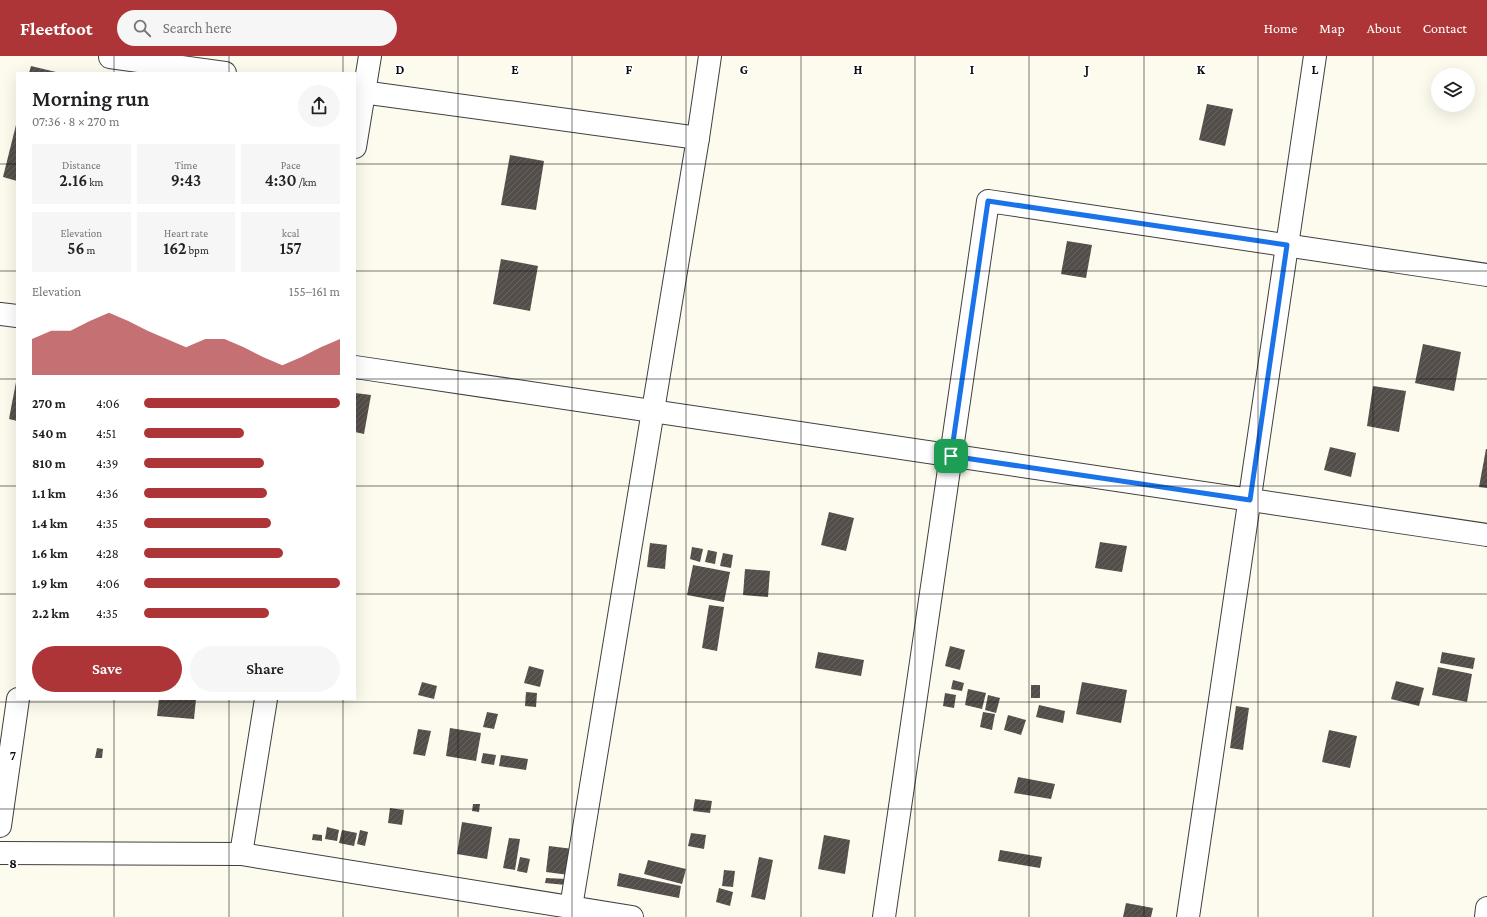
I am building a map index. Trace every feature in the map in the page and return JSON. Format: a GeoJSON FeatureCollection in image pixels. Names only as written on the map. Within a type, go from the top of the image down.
{"type":"FeatureCollection","features":[{"type":"Feature","properties":{"kind":"street"},"geometry":{"type":"LineString","coordinates":[[356,133],[359,92],[370,56]]}},
{"type":"Feature","properties":{"kind":"street"},"geometry":{"type":"LineString","coordinates":[[571,907],[698,138],[710,56]]}},
{"type":"Feature","properties":{"kind":"street"},"geometry":{"type":"LineString","coordinates":[[1188,917],[1315,56]]}},
{"type":"Feature","properties":{"kind":"street"},"geometry":{"type":"LineString","coordinates":[[110,62],[215,72]]}},
{"type":"Feature","properties":{"kind":"street"},"geometry":{"type":"LineString","coordinates":[[359,92],[698,138]]}},
{"type":"Feature","properties":{"kind":"street"},"geometry":{"type":"LineString","coordinates":[[884,917],[988,201],[1487,275]]}},
{"type":"Feature","properties":{"kind":"street"},"geometry":{"type":"LineString","coordinates":[[0,314],[16,316]]}},
{"type":"Feature","properties":{"kind":"street"},"geometry":{"type":"LineString","coordinates":[[356,366],[1487,535]]}},
{"type":"Feature","properties":{"kind":"street"},"geometry":{"type":"LineString","coordinates":[[0,826],[18,700]]}},
{"type":"Feature","properties":{"kind":"street"},"geometry":{"type":"LineString","coordinates":[[241,854],[266,700]]}},
{"type":"Feature","properties":{"kind":"street"},"geometry":{"type":"LineString","coordinates":[[0,853],[241,854],[632,917]]}},
{"type":"Feature","properties":{"kind":"street"},"geometry":{"type":"LineString","coordinates":[[1486,917],[1487,908]]}},
{"type":"Feature","properties":{"kind":"building"},"geometry":{"type":"Polygon","coordinates":[[[31,66],[56,72],[29,72],[31,66]]]}},
{"type":"Feature","properties":{"kind":"building"},"geometry":{"type":"Polygon","coordinates":[[[1207,104],[1233,109],[1225,146],[1199,140],[1207,104]]]}},
{"type":"Feature","properties":{"kind":"building"},"geometry":{"type":"Polygon","coordinates":[[[16,125],[16,181],[3,177],[16,125]]]}},
{"type":"Feature","properties":{"kind":"building"},"geometry":{"type":"Polygon","coordinates":[[[510,155],[544,161],[536,210],[501,205],[510,155]]]}},
{"type":"Feature","properties":{"kind":"building"},"geometry":{"type":"Polygon","coordinates":[[[1067,241],[1092,245],[1086,278],[1061,274],[1067,241]]]}},
{"type":"Feature","properties":{"kind":"building"},"geometry":{"type":"Polygon","coordinates":[[[501,259],[538,266],[530,311],[493,304],[501,259]]]}},
{"type":"Feature","properties":{"kind":"building"},"geometry":{"type":"Polygon","coordinates":[[[1423,344],[1461,352],[1454,391],[1415,383],[1423,344]]]}},
{"type":"Feature","properties":{"kind":"building"},"geometry":{"type":"Polygon","coordinates":[[[16,382],[16,421],[9,419],[16,382]]]}},
{"type":"Feature","properties":{"kind":"building"},"geometry":{"type":"Polygon","coordinates":[[[1373,386],[1406,391],[1399,432],[1367,426],[1373,386]]]}},
{"type":"Feature","properties":{"kind":"building"},"geometry":{"type":"Polygon","coordinates":[[[356,393],[371,395],[364,434],[356,432],[356,393]]]}},
{"type":"Feature","properties":{"kind":"building"},"geometry":{"type":"Polygon","coordinates":[[[1330,447],[1356,453],[1351,477],[1324,470],[1330,447]]]}},
{"type":"Feature","properties":{"kind":"building"},"geometry":{"type":"Polygon","coordinates":[[[1487,449],[1487,488],[1479,487],[1487,449]]]}},
{"type":"Feature","properties":{"kind":"building"},"geometry":{"type":"Polygon","coordinates":[[[829,512],[854,518],[846,551],[821,545],[829,512]]]}},
{"type":"Feature","properties":{"kind":"building"},"geometry":{"type":"Polygon","coordinates":[[[1100,542],[1127,546],[1122,572],[1095,568],[1100,542]]]}},
{"type":"Feature","properties":{"kind":"building"},"geometry":{"type":"Polygon","coordinates":[[[650,543],[667,545],[665,569],[647,567],[650,543]]]}},
{"type":"Feature","properties":{"kind":"building"},"geometry":{"type":"Polygon","coordinates":[[[692,547],[703,549],[700,562],[690,559],[692,547]]]}},
{"type":"Feature","properties":{"kind":"building"},"geometry":{"type":"Polygon","coordinates":[[[708,550],[717,552],[715,564],[705,562],[708,550]]]}},
{"type":"Feature","properties":{"kind":"building"},"geometry":{"type":"Polygon","coordinates":[[[723,553],[733,555],[731,568],[720,566],[723,553]]]}},
{"type":"Feature","properties":{"kind":"building"},"geometry":{"type":"Polygon","coordinates":[[[693,565],[730,572],[724,602],[687,595],[693,565]]]}},
{"type":"Feature","properties":{"kind":"building"},"geometry":{"type":"Polygon","coordinates":[[[745,569],[770,571],[768,597],[743,595],[745,569]]]}},
{"type":"Feature","properties":{"kind":"building"},"geometry":{"type":"Polygon","coordinates":[[[709,605],[724,607],[717,651],[702,648],[709,605]]]}},
{"type":"Feature","properties":{"kind":"building"},"geometry":{"type":"Polygon","coordinates":[[[950,646],[965,650],[960,670],[945,666],[950,646]]]}},
{"type":"Feature","properties":{"kind":"building"},"geometry":{"type":"Polygon","coordinates":[[[818,652],[864,660],[861,676],[815,668],[818,652]]]}},
{"type":"Feature","properties":{"kind":"building"},"geometry":{"type":"Polygon","coordinates":[[[1442,652],[1475,658],[1473,669],[1440,663],[1442,652]]]}},
{"type":"Feature","properties":{"kind":"building"},"geometry":{"type":"Polygon","coordinates":[[[529,666],[544,670],[540,687],[524,683],[529,666]]]}},
{"type":"Feature","properties":{"kind":"building"},"geometry":{"type":"Polygon","coordinates":[[[1438,667],[1472,674],[1467,702],[1432,695],[1438,667]]]}},
{"type":"Feature","properties":{"kind":"building"},"geometry":{"type":"Polygon","coordinates":[[[953,680],[964,683],[962,691],[951,689],[953,680]]]}},
{"type":"Feature","properties":{"kind":"building"},"geometry":{"type":"Polygon","coordinates":[[[1396,681],[1424,688],[1419,706],[1391,699],[1396,681]]]}},
{"type":"Feature","properties":{"kind":"building"},"geometry":{"type":"Polygon","coordinates":[[[422,682],[437,686],[434,699],[418,695],[422,682]]]}},
{"type":"Feature","properties":{"kind":"building"},"geometry":{"type":"Polygon","coordinates":[[[1082,682],[1127,690],[1121,723],[1076,714],[1082,682]]]}},
{"type":"Feature","properties":{"kind":"building"},"geometry":{"type":"Polygon","coordinates":[[[1031,685],[1040,685],[1040,698],[1031,698],[1031,685]]]}},
{"type":"Feature","properties":{"kind":"building"},"geometry":{"type":"Polygon","coordinates":[[[968,689],[986,693],[982,709],[965,705],[968,689]]]}},
{"type":"Feature","properties":{"kind":"building"},"geometry":{"type":"Polygon","coordinates":[[[526,692],[537,693],[536,707],[525,706],[526,692]]]}},
{"type":"Feature","properties":{"kind":"building"},"geometry":{"type":"Polygon","coordinates":[[[945,693],[956,695],[954,708],[943,706],[945,693]]]}},
{"type":"Feature","properties":{"kind":"building"},"geometry":{"type":"Polygon","coordinates":[[[988,695],[1000,698],[996,713],[985,710],[988,695]]]}},
{"type":"Feature","properties":{"kind":"building"},"geometry":{"type":"Polygon","coordinates":[[[159,700],[196,700],[194,719],[157,716],[159,700]]]}},
{"type":"Feature","properties":{"kind":"building"},"geometry":{"type":"Polygon","coordinates":[[[1039,705],[1065,711],[1063,723],[1036,717],[1039,705]]]}},
{"type":"Feature","properties":{"kind":"building"},"geometry":{"type":"Polygon","coordinates":[[[1236,706],[1249,708],[1243,750],[1230,748],[1236,706]]]}},
{"type":"Feature","properties":{"kind":"building"},"geometry":{"type":"Polygon","coordinates":[[[487,712],[498,714],[494,729],[483,727],[487,712]]]}},
{"type":"Feature","properties":{"kind":"building"},"geometry":{"type":"Polygon","coordinates":[[[983,712],[995,714],[992,730],[980,727],[983,712]]]}},
{"type":"Feature","properties":{"kind":"building"},"geometry":{"type":"Polygon","coordinates":[[[1008,715],[1026,720],[1021,735],[1004,730],[1008,715]]]}},
{"type":"Feature","properties":{"kind":"building"},"geometry":{"type":"Polygon","coordinates":[[[450,728],[481,733],[476,761],[446,756],[450,728]]]}},
{"type":"Feature","properties":{"kind":"building"},"geometry":{"type":"Polygon","coordinates":[[[418,729],[431,731],[425,756],[413,754],[418,729]]]}},
{"type":"Feature","properties":{"kind":"building"},"geometry":{"type":"Polygon","coordinates":[[[1329,730],[1357,736],[1350,768],[1322,762],[1329,730]]]}},
{"type":"Feature","properties":{"kind":"building"},"geometry":{"type":"Polygon","coordinates":[[[97,748],[103,749],[102,758],[95,758],[97,748]]]}},
{"type":"Feature","properties":{"kind":"building"},"geometry":{"type":"Polygon","coordinates":[[[483,753],[496,755],[494,765],[481,763],[483,753]]]}},
{"type":"Feature","properties":{"kind":"building"},"geometry":{"type":"Polygon","coordinates":[[[501,755],[528,759],[526,770],[499,766],[501,755]]]}},
{"type":"Feature","properties":{"kind":"building"},"geometry":{"type":"Polygon","coordinates":[[[1018,777],[1055,784],[1051,799],[1014,793],[1018,777]]]}},
{"type":"Feature","properties":{"kind":"building"},"geometry":{"type":"Polygon","coordinates":[[[695,799],[712,801],[710,813],[693,811],[695,799]]]}},
{"type":"Feature","properties":{"kind":"building"},"geometry":{"type":"Polygon","coordinates":[[[473,804],[480,804],[479,812],[472,811],[473,804]]]}},
{"type":"Feature","properties":{"kind":"building"},"geometry":{"type":"Polygon","coordinates":[[[390,808],[404,810],[402,825],[388,823],[390,808]]]}},
{"type":"Feature","properties":{"kind":"building"},"geometry":{"type":"Polygon","coordinates":[[[462,822],[492,827],[487,859],[457,854],[462,822]]]}},
{"type":"Feature","properties":{"kind":"building"},"geometry":{"type":"Polygon","coordinates":[[[327,827],[339,830],[337,841],[325,839],[327,827]]]}},
{"type":"Feature","properties":{"kind":"building"},"geometry":{"type":"Polygon","coordinates":[[[342,830],[357,833],[354,846],[339,843],[342,830]]]}},
{"type":"Feature","properties":{"kind":"building"},"geometry":{"type":"Polygon","coordinates":[[[360,830],[368,832],[365,846],[357,844],[360,830]]]}},
{"type":"Feature","properties":{"kind":"building"},"geometry":{"type":"Polygon","coordinates":[[[691,833],[706,835],[704,849],[688,846],[691,833]]]}},
{"type":"Feature","properties":{"kind":"building"},"geometry":{"type":"Polygon","coordinates":[[[313,834],[322,835],[322,841],[312,840],[313,834]]]}},
{"type":"Feature","properties":{"kind":"building"},"geometry":{"type":"Polygon","coordinates":[[[824,835],[850,840],[845,874],[818,869],[824,835]]]}},
{"type":"Feature","properties":{"kind":"building"},"geometry":{"type":"Polygon","coordinates":[[[509,838],[520,839],[515,870],[503,868],[509,838]]]}},
{"type":"Feature","properties":{"kind":"building"},"geometry":{"type":"Polygon","coordinates":[[[549,846],[573,849],[569,875],[546,872],[549,846]]]}},
{"type":"Feature","properties":{"kind":"building"},"geometry":{"type":"Polygon","coordinates":[[[1000,850],[1042,857],[1040,868],[998,861],[1000,850]]]}},
{"type":"Feature","properties":{"kind":"building"},"geometry":{"type":"Polygon","coordinates":[[[520,857],[530,859],[527,873],[517,871],[520,857]]]}},
{"type":"Feature","properties":{"kind":"building"},"geometry":{"type":"Polygon","coordinates":[[[759,857],[773,860],[765,900],[751,897],[759,857]]]}},
{"type":"Feature","properties":{"kind":"building"},"geometry":{"type":"Polygon","coordinates":[[[648,860],[686,869],[682,884],[644,874],[648,860]]]}},
{"type":"Feature","properties":{"kind":"building"},"geometry":{"type":"Polygon","coordinates":[[[724,870],[735,871],[733,887],[722,886],[724,870]]]}},
{"type":"Feature","properties":{"kind":"building"},"geometry":{"type":"Polygon","coordinates":[[[619,873],[681,886],[679,898],[617,886],[619,873]]]}},
{"type":"Feature","properties":{"kind":"building"},"geometry":{"type":"Polygon","coordinates":[[[546,878],[567,879],[566,885],[545,883],[546,878]]]}},
{"type":"Feature","properties":{"kind":"building"},"geometry":{"type":"Polygon","coordinates":[[[719,888],[733,892],[730,906],[716,902],[719,888]]]}},
{"type":"Feature","properties":{"kind":"building"},"geometry":{"type":"Polygon","coordinates":[[[1126,903],[1153,908],[1151,917],[1123,917],[1126,903]]]}},
{"type":"Feature","properties":{"kind":"route"},"geometry":{"type":"LineString","coordinates":[[988,201],[1287,245],[1250,500],[951,456],[988,201]]}}]}
